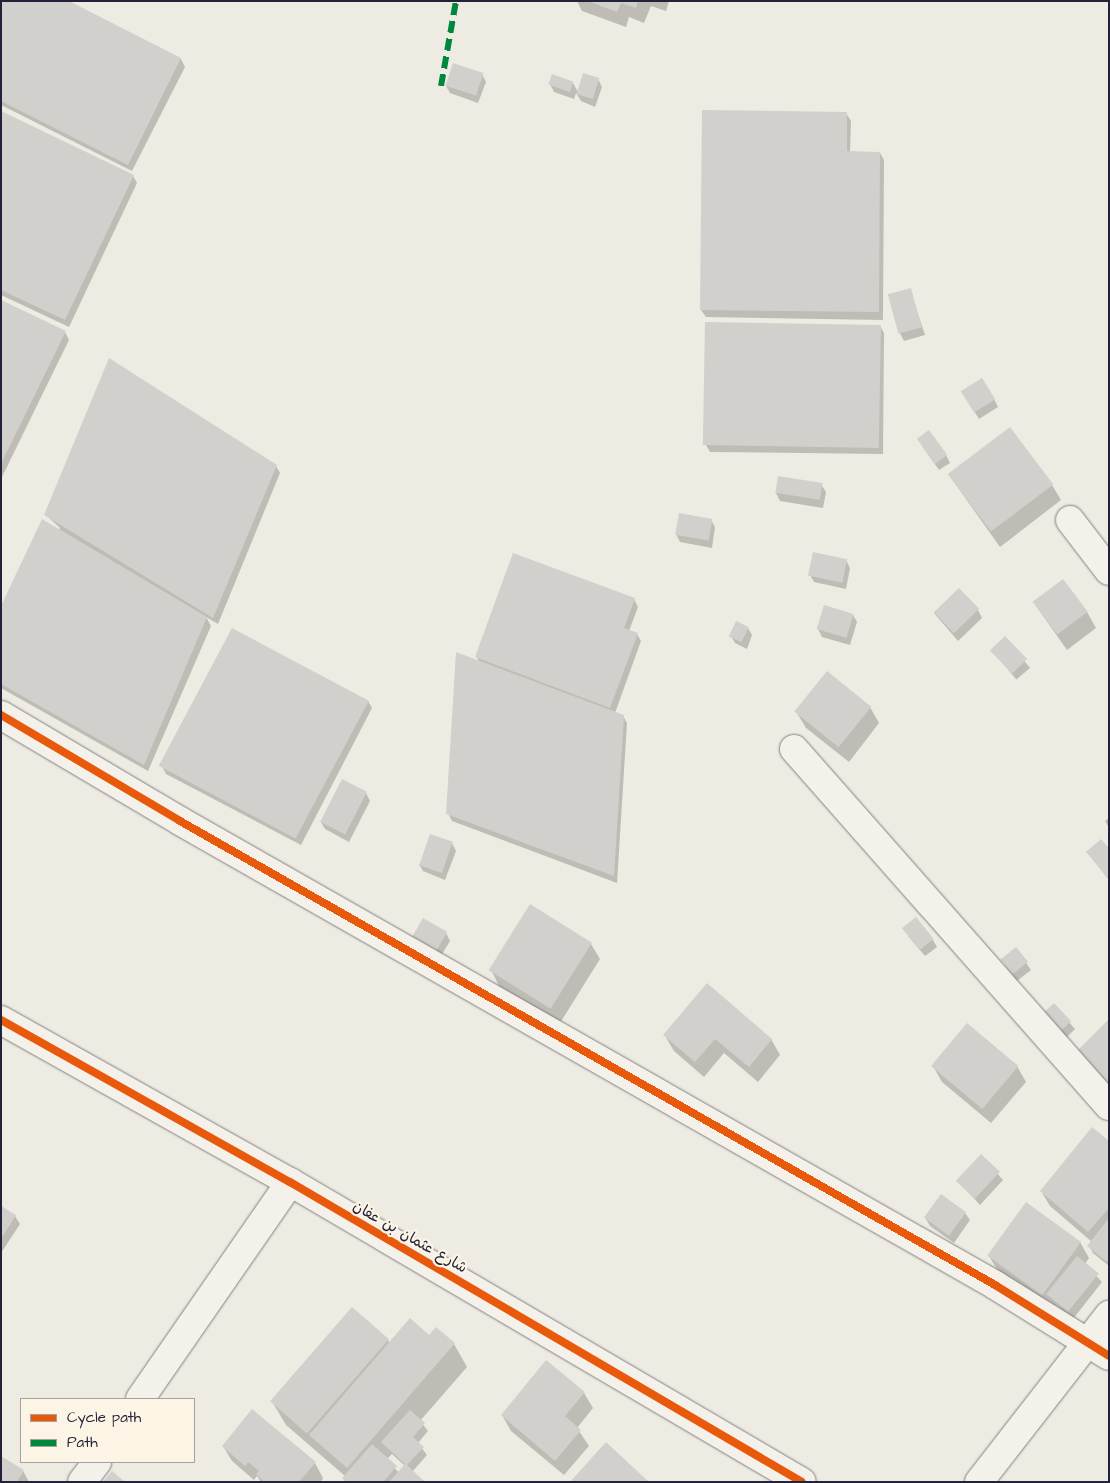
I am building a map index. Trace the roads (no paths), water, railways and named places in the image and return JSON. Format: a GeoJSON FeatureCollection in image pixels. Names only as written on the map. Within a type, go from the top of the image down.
{"type":"FeatureCollection","features":[{"type":"Feature","properties":{"kind":"street"},"geometry":{"type":"LineString","coordinates":[[1070,520],[1109,571]]}},
{"type":"Feature","properties":{"kind":"street"},"geometry":{"type":"LineString","coordinates":[[1,715],[189,826],[995,1285],[1099,1350]]}},
{"type":"Feature","properties":{"kind":"street"},"geometry":{"type":"LineString","coordinates":[[794,749],[1109,1106]]}},
{"type":"Feature","properties":{"kind":"street","name":"شارع عثمان بن عفان"},"geometry":{"type":"LineString","coordinates":[[1,1020],[290,1182],[802,1482]]}},
{"type":"Feature","properties":{"kind":"street"},"geometry":{"type":"LineString","coordinates":[[141,1398],[290,1182]]}},
{"type":"Feature","properties":{"kind":"street"},"geometry":{"type":"LineString","coordinates":[[979,1482],[1099,1350],[1109,1315]]}},
{"type":"Feature","properties":{"kind":"street"},"geometry":{"type":"LineString","coordinates":[[82,1482],[96,1463]]}}]}
